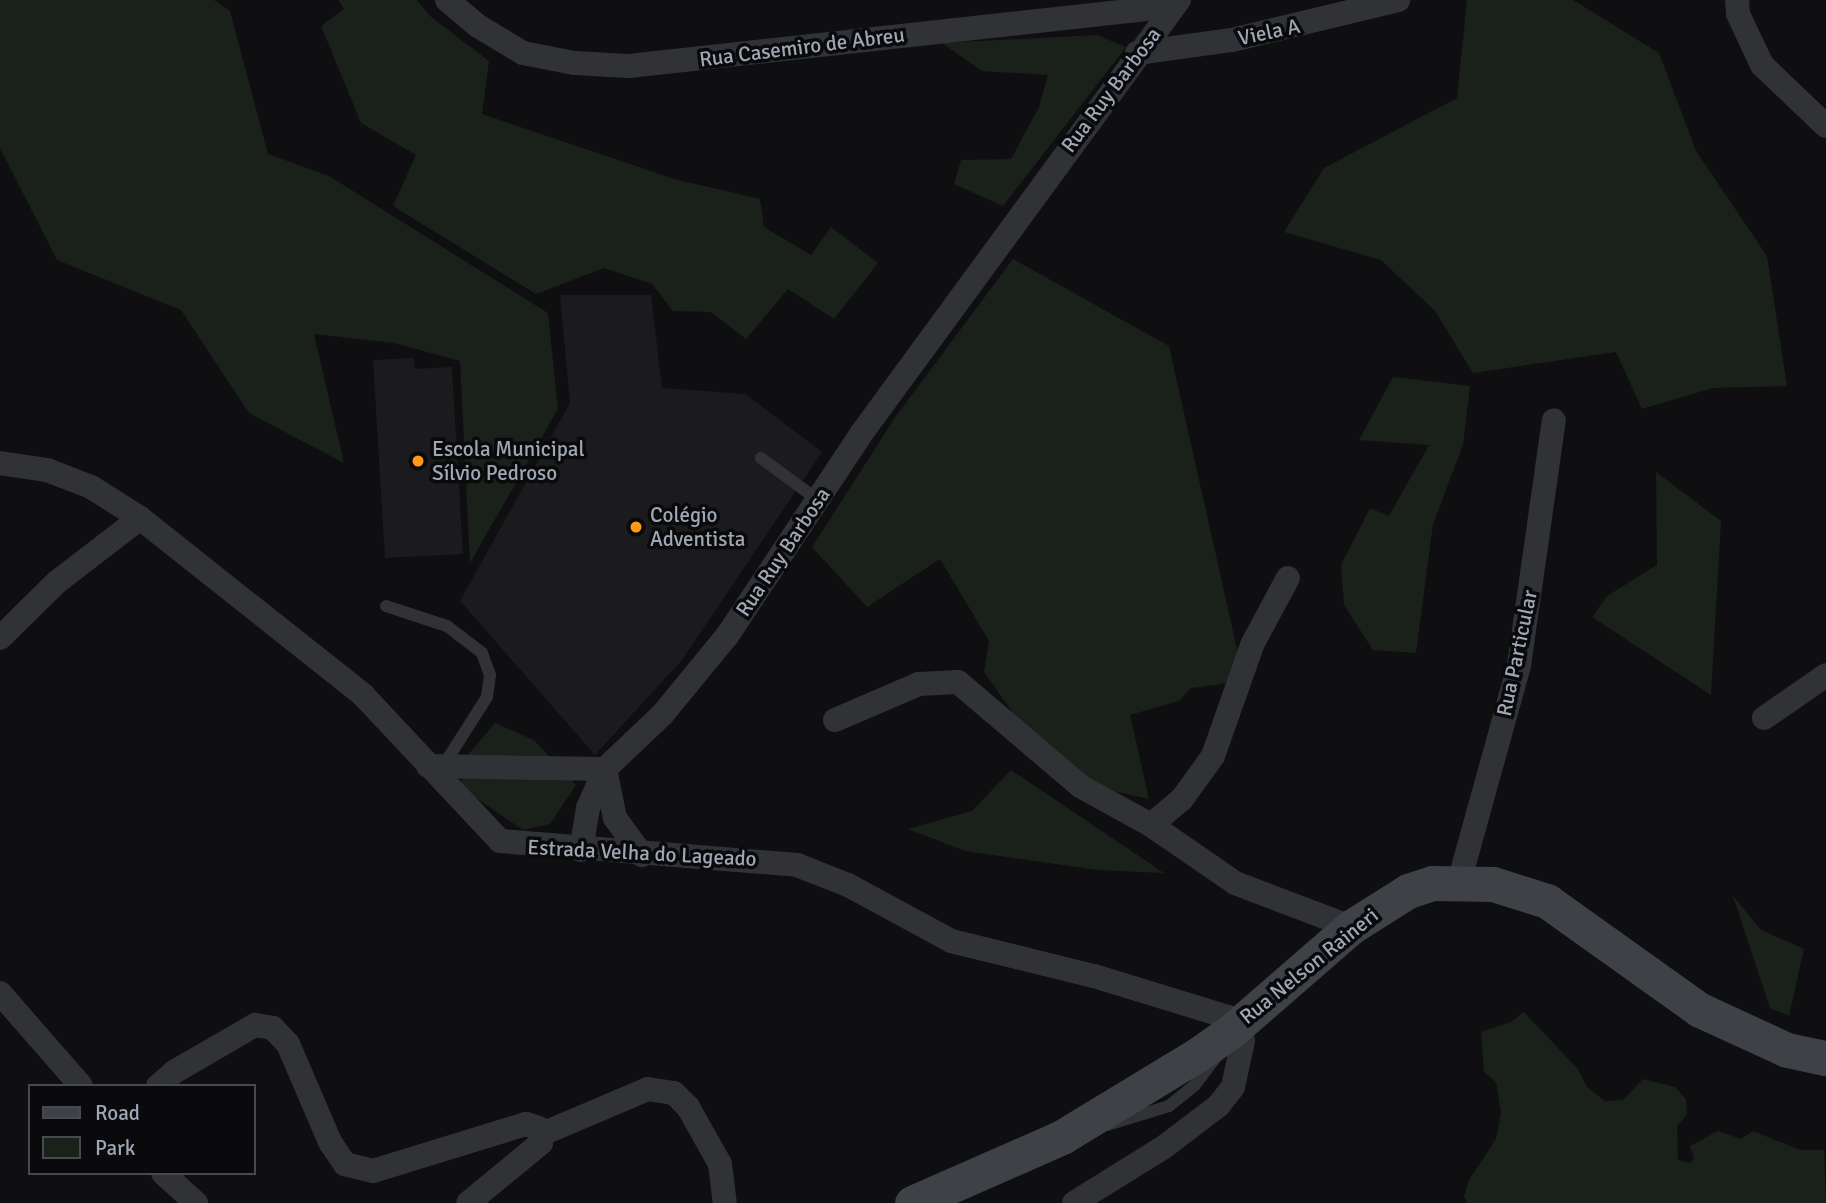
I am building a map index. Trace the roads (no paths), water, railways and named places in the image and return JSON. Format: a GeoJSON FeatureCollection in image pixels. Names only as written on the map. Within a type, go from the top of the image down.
{"type":"FeatureCollection","features":[{"type":"Feature","properties":{"kind":"main road","name":"Rua Nelson Raineri"},"geometry":{"type":"LineString","coordinates":[[912,1203],[1062,1137],[1233,1029],[1351,927],[1408,891],[1459,882],[1493,884],[1547,901],[1700,1010],[1787,1050],[1826,1058]]}},
{"type":"Feature","properties":{"kind":"street","name":"Rua Casemiro de Abreu"},"geometry":{"type":"LineString","coordinates":[[447,0],[478,26],[523,52],[574,63],[629,66],[1176,3]]}},
{"type":"Feature","properties":{"kind":"street","name":"Viela A"},"geometry":{"type":"LineString","coordinates":[[1137,53],[1232,40],[1398,0]]}},
{"type":"Feature","properties":{"kind":"street"},"geometry":{"type":"LineString","coordinates":[[1737,0],[1738,14],[1762,65],[1826,126]]}},
{"type":"Feature","properties":{"kind":"street","name":"Rua Ruy Barbosa"},"geometry":{"type":"LineString","coordinates":[[605,768],[691,683],[818,500],[1137,53],[1176,3]]}},
{"type":"Feature","properties":{"kind":"street","name":"Rua Particular"},"geometry":{"type":"LineString","coordinates":[[1459,882],[1519,665],[1554,420]]}},
{"type":"Feature","properties":{"kind":"street","name":"Estrada Velha do Lageado"},"geometry":{"type":"LineString","coordinates":[[0,463],[47,470],[91,487],[140,518],[337,673],[436,766],[500,841],[642,855],[797,865],[848,885],[951,941],[1206,1007],[1233,1029]]}},
{"type":"Feature","properties":{"kind":"street"},"geometry":{"type":"LineString","coordinates":[[0,638],[67,574],[140,518]]}},
{"type":"Feature","properties":{"kind":"street"},"geometry":{"type":"LineString","coordinates":[[1151,825],[1182,799],[1213,756],[1252,645],[1288,578]]}},
{"type":"Feature","properties":{"kind":"street"},"geometry":{"type":"LineString","coordinates":[[1764,718],[1826,675]]}},
{"type":"Feature","properties":{"kind":"street"},"geometry":{"type":"LineString","coordinates":[[835,720],[919,684],[958,682],[1052,765],[1151,825],[1235,883],[1351,927]]}},
{"type":"Feature","properties":{"kind":"street"},"geometry":{"type":"LineString","coordinates":[[436,766],[605,768]]}},
{"type":"Feature","properties":{"kind":"street"},"geometry":{"type":"LineString","coordinates":[[581,850],[587,808],[605,768]]}},
{"type":"Feature","properties":{"kind":"street"},"geometry":{"type":"LineString","coordinates":[[605,768],[615,818],[642,855]]}},
{"type":"Feature","properties":{"kind":"street"},"geometry":{"type":"LineString","coordinates":[[0,993],[79,1084]]}},
{"type":"Feature","properties":{"kind":"street"},"geometry":{"type":"LineString","coordinates":[[161,1084],[255,1026],[273,1028],[288,1044],[330,1142],[345,1164],[373,1171],[526,1124],[538,1128],[542,1134],[541,1143],[468,1203]]}},
{"type":"Feature","properties":{"kind":"street"},"geometry":{"type":"LineString","coordinates":[[1074,1203],[1164,1147],[1218,1106],[1233,1087],[1240,1067],[1244,1041],[1233,1029]]}},
{"type":"Feature","properties":{"kind":"street"},"geometry":{"type":"LineString","coordinates":[[542,1134],[648,1089],[674,1093],[688,1107],[720,1164],[725,1203]]}},
{"type":"Feature","properties":{"kind":"street"},"geometry":{"type":"LineString","coordinates":[[165,1175],[196,1203]]}},
{"type":"Feature","properties":{"kind":"lane"},"geometry":{"type":"LineString","coordinates":[[761,458],[818,500]]}},
{"type":"Feature","properties":{"kind":"lane"},"geometry":{"type":"LineString","coordinates":[[386,606],[447,626],[482,653],[490,675],[487,697],[436,766]]}},
{"type":"Feature","properties":{"kind":"place","name":"Escola Municipal Sílvio Pedroso"},"geometry":{"type":"Point","coordinates":[418,461]}},
{"type":"Feature","properties":{"kind":"place","name":"Colégio Adventista"},"geometry":{"type":"Point","coordinates":[636,527]}}]}
